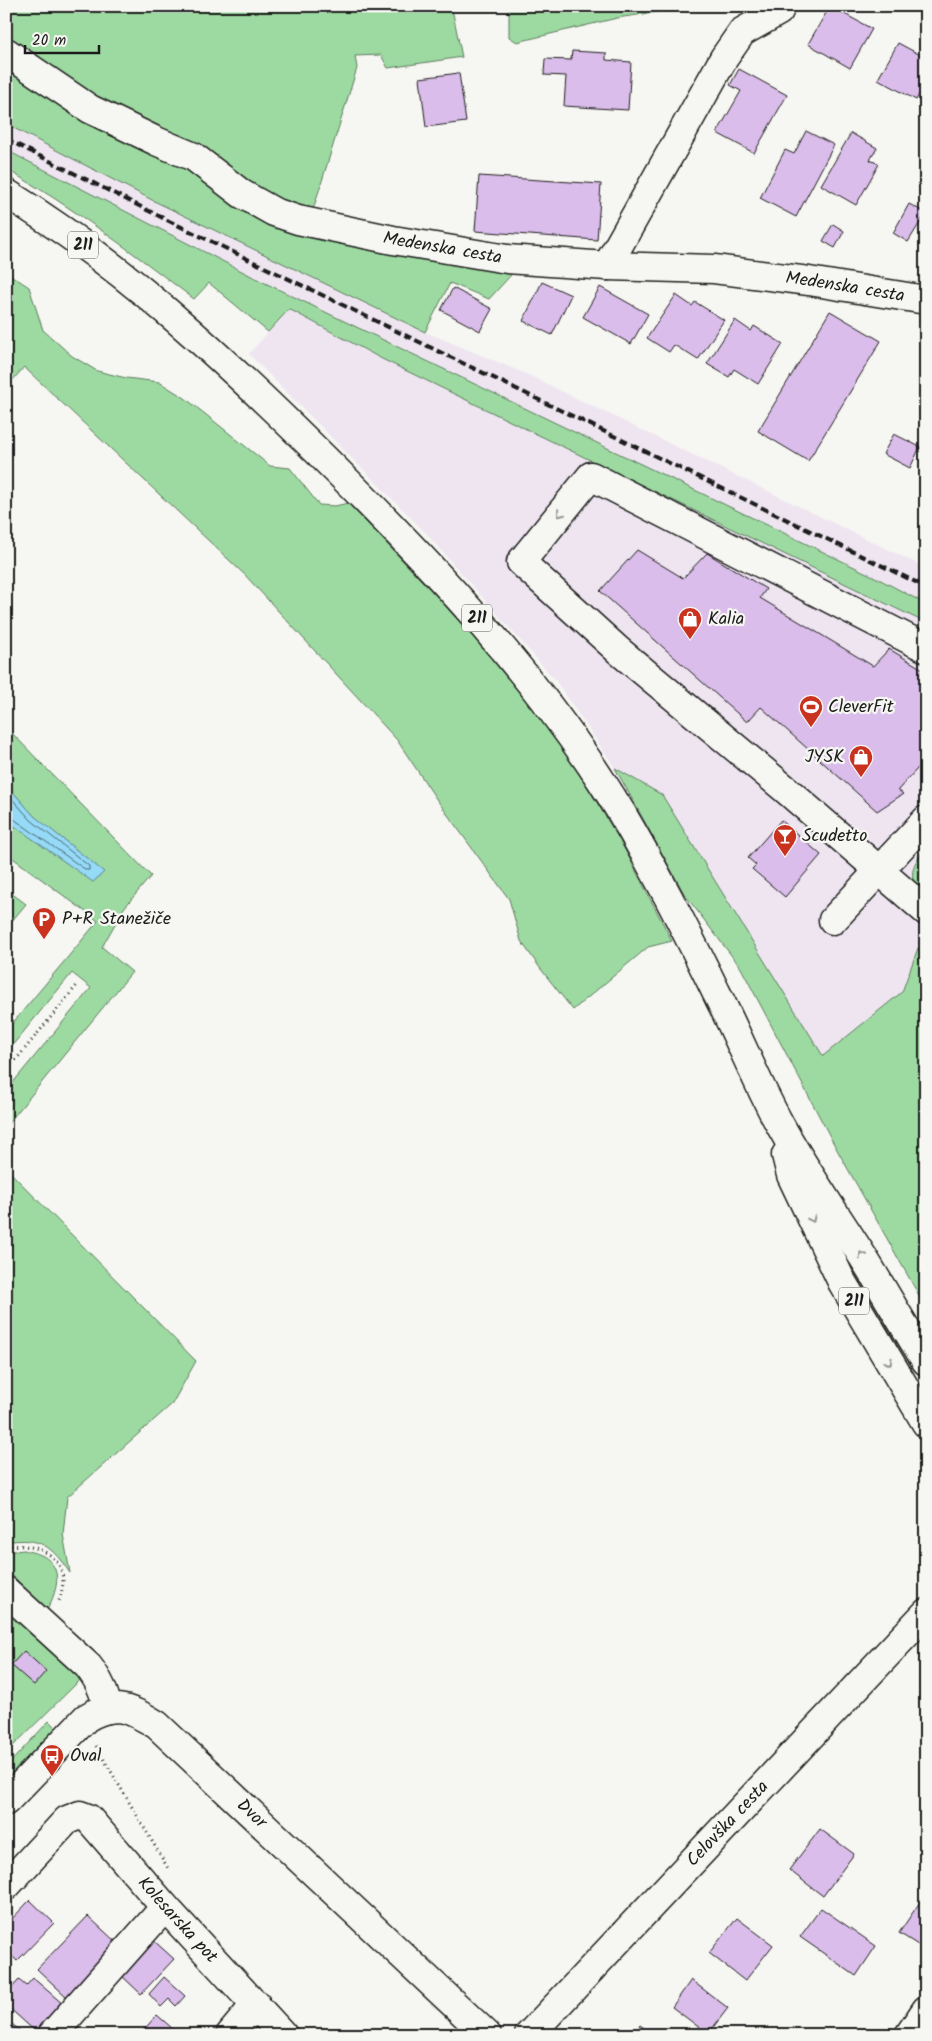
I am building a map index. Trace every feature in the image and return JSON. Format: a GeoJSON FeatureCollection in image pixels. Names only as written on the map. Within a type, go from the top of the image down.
{"type":"FeatureCollection","features":[{"type":"Feature","properties":{"kind":"street"},"geometry":{"type":"LineString","coordinates":[[607,266],[724,58],[742,32],[779,11]]}},
{"type":"Feature","properties":{"kind":"street","name":"Medenska cesta"},"geometry":{"type":"LineString","coordinates":[[6,52],[90,109],[194,157],[242,194],[274,212],[298,220],[393,240],[507,259],[607,266],[714,268],[926,300]]}},
{"type":"Feature","properties":{"kind":"street","name":"211"},"geometry":{"type":"LineString","coordinates":[[6,193],[54,222],[156,302],[256,391],[365,499],[440,578],[504,648],[538,690],[618,808],[646,856],[719,997],[778,1122],[926,1361]]}},
{"type":"Feature","properties":{"kind":"street"},"geometry":{"type":"LineString","coordinates":[[926,648],[591,476],[520,562],[619,651],[880,870],[926,911]]}},
{"type":"Feature","properties":{"kind":"street"},"geometry":{"type":"LineString","coordinates":[[833,920],[926,820]]}},
{"type":"Feature","properties":{"kind":"street","name":"211"},"geometry":{"type":"LineString","coordinates":[[778,1122],[791,1175],[842,1282],[926,1423]]}},
{"type":"Feature","properties":{"kind":"street"},"geometry":{"type":"LineString","coordinates":[[888,1297],[908,1308],[926,1335]]}},
{"type":"Feature","properties":{"kind":"street"},"geometry":{"type":"LineString","coordinates":[[6,1591],[88,1666],[98,1678],[108,1709]]}},
{"type":"Feature","properties":{"kind":"street","name":"Celovška cesta"},"geometry":{"type":"LineString","coordinates":[[529,2035],[926,1612]]}},
{"type":"Feature","properties":{"kind":"street","name":"Dvor"},"geometry":{"type":"LineString","coordinates":[[6,1801],[86,1718],[97,1711],[108,1709],[121,1708],[134,1712],[157,1725],[486,2035]]}},
{"type":"Feature","properties":{"kind":"street","name":"Kolesarska pot"},"geometry":{"type":"LineString","coordinates":[[6,1886],[67,1820],[80,1815],[88,1818],[165,1907],[283,2035]]}},
{"type":"Feature","properties":{"kind":"street"},"geometry":{"type":"LineString","coordinates":[[52,2035],[165,1907]]}},
{"type":"Feature","properties":{"kind":"street"},"geometry":{"type":"LineString","coordinates":[[230,2035],[256,2004]]}},
{"type":"Feature","properties":{"kind":"street"},"geometry":{"type":"LineString","coordinates":[[909,2035],[926,2010]]}},
{"type":"Feature","properties":{"kind":"path"},"geometry":{"type":"LineString","coordinates":[[6,1072],[78,984]]}},
{"type":"Feature","properties":{"kind":"path"},"geometry":{"type":"LineString","coordinates":[[6,1546],[23,1545],[36,1548],[52,1556],[60,1567],[64,1578],[60,1599],[47,1629]]}},
{"type":"Feature","properties":{"kind":"shaded area"},"geometry":{"type":"Polygon","coordinates":[[[6,124],[154,201],[425,332],[526,374],[926,568],[926,604],[873,576],[263,282],[6,150],[6,124]]]}},
{"type":"Feature","properties":{"kind":"shaded area"},"geometry":{"type":"Polygon","coordinates":[[[289,309],[382,359],[926,623],[926,1297],[741,968],[685,895],[615,768],[556,681],[424,531],[249,354],[289,309]]]}},
{"type":"Feature","properties":{"kind":"green space"},"geometry":{"type":"Polygon","coordinates":[[[6,6],[455,6],[452,9],[462,57],[388,68],[381,55],[355,56],[357,68],[312,213],[293,211],[6,46],[6,6]]]}},
{"type":"Feature","properties":{"kind":"green space"},"geometry":{"type":"Polygon","coordinates":[[[509,6],[675,6],[664,11],[617,18],[517,42],[509,37],[509,6]]]}},
{"type":"Feature","properties":{"kind":"green space"},"geometry":{"type":"Polygon","coordinates":[[[6,60],[172,156],[233,204],[511,270],[511,275],[489,299],[450,283],[425,332],[154,201],[6,124],[6,60]]]}},
{"type":"Feature","properties":{"kind":"green space"},"geometry":{"type":"Polygon","coordinates":[[[6,150],[263,282],[873,576],[926,604],[926,623],[382,359],[289,309],[268,332],[209,283],[194,299],[79,215],[6,169],[6,150]]]}},
{"type":"Feature","properties":{"kind":"green space"},"geometry":{"type":"Polygon","coordinates":[[[6,272],[29,287],[43,330],[72,356],[97,371],[126,378],[159,382],[185,398],[270,466],[290,468],[319,505],[335,506],[348,503],[440,600],[507,675],[570,758],[622,844],[672,941],[648,947],[573,1010],[521,941],[509,899],[437,800],[397,740],[245,575],[24,367],[6,388],[6,272]]]}},
{"type":"Feature","properties":{"kind":"green space"},"geometry":{"type":"Polygon","coordinates":[[[6,727],[151,876],[124,908],[102,947],[132,972],[6,1126],[6,1091],[91,988],[72,973],[6,1053],[6,1031],[98,921],[6,853],[6,820],[93,882],[104,872],[34,816],[6,784],[6,727]]]}},
{"type":"Feature","properties":{"kind":"green space"},"geometry":{"type":"Polygon","coordinates":[[[615,768],[662,795],[823,1056],[902,992],[918,948],[926,954],[926,1308],[835,1146],[741,968],[685,895],[615,768]]]}},
{"type":"Feature","properties":{"kind":"green space"},"geometry":{"type":"Polygon","coordinates":[[[926,848],[926,900],[920,894],[913,881],[913,874],[916,861],[926,848]]]}},
{"type":"Feature","properties":{"kind":"green space"},"geometry":{"type":"Polygon","coordinates":[[[11,893],[26,904],[6,928],[6,899],[11,893]]]}},
{"type":"Feature","properties":{"kind":"green space"},"geometry":{"type":"Polygon","coordinates":[[[6,1168],[196,1361],[172,1404],[67,1497],[63,1534],[70,1573],[57,1556],[44,1545],[28,1541],[6,1542],[6,1168]]]}},
{"type":"Feature","properties":{"kind":"green space"},"geometry":{"type":"Polygon","coordinates":[[[24,1550],[43,1556],[50,1561],[54,1568],[57,1582],[47,1610],[6,1569],[6,1552],[24,1550]]]}},
{"type":"Feature","properties":{"kind":"green space"},"geometry":{"type":"Polygon","coordinates":[[[6,1610],[81,1679],[6,1753],[6,1610]]]}},
{"type":"Feature","properties":{"kind":"green space"},"geometry":{"type":"Polygon","coordinates":[[[49,1721],[56,1728],[6,1783],[6,1767],[49,1721]]]}},
{"type":"Feature","properties":{"kind":"water"},"geometry":{"type":"Polygon","coordinates":[[[6,784],[34,816],[104,872],[93,882],[6,820],[6,784]]]}},
{"type":"Feature","properties":{"kind":"building"},"geometry":{"type":"Polygon","coordinates":[[[830,6],[872,29],[850,68],[808,44],[830,6]]]}},
{"type":"Feature","properties":{"kind":"building"},"geometry":{"type":"Polygon","coordinates":[[[898,43],[926,58],[926,82],[916,100],[878,79],[898,43]]]}},
{"type":"Feature","properties":{"kind":"building"},"geometry":{"type":"Polygon","coordinates":[[[572,51],[606,53],[606,60],[631,62],[628,110],[564,106],[566,76],[544,75],[545,59],[571,60],[572,51]]]}},
{"type":"Feature","properties":{"kind":"building"},"geometry":{"type":"Polygon","coordinates":[[[739,69],[787,95],[754,153],[717,133],[741,91],[730,85],[739,69]]]}},
{"type":"Feature","properties":{"kind":"building"},"geometry":{"type":"Polygon","coordinates":[[[459,73],[466,122],[426,127],[420,78],[459,73]]]}},
{"type":"Feature","properties":{"kind":"building"},"geometry":{"type":"Polygon","coordinates":[[[806,131],[834,145],[796,217],[760,198],[785,150],[794,154],[806,131]]]}},
{"type":"Feature","properties":{"kind":"building"},"geometry":{"type":"Polygon","coordinates":[[[851,133],[877,148],[870,160],[879,164],[856,205],[821,185],[851,133]]]}},
{"type":"Feature","properties":{"kind":"building"},"geometry":{"type":"Polygon","coordinates":[[[479,176],[601,184],[597,240],[475,231],[479,176]]]}},
{"type":"Feature","properties":{"kind":"building"},"geometry":{"type":"Polygon","coordinates":[[[909,204],[926,213],[908,242],[893,233],[909,204]]]}},
{"type":"Feature","properties":{"kind":"building"},"geometry":{"type":"Polygon","coordinates":[[[833,224],[844,231],[835,248],[823,241],[833,224]]]}},
{"type":"Feature","properties":{"kind":"building"},"geometry":{"type":"Polygon","coordinates":[[[542,282],[571,295],[552,335],[523,321],[542,282]]]}},
{"type":"Feature","properties":{"kind":"building"},"geometry":{"type":"Polygon","coordinates":[[[600,287],[648,314],[631,344],[583,317],[600,287]]]}},
{"type":"Feature","properties":{"kind":"building"},"geometry":{"type":"Polygon","coordinates":[[[453,288],[492,309],[480,331],[441,310],[453,288]]]}},
{"type":"Feature","properties":{"kind":"building"},"geometry":{"type":"Polygon","coordinates":[[[676,295],[692,306],[695,302],[724,320],[698,360],[674,345],[669,352],[647,338],[676,295]]]}},
{"type":"Feature","properties":{"kind":"building"},"geometry":{"type":"Polygon","coordinates":[[[830,311],[881,341],[808,461],[758,431],[830,311]]]}},
{"type":"Feature","properties":{"kind":"building"},"geometry":{"type":"Polygon","coordinates":[[[735,320],[751,331],[754,326],[783,344],[758,384],[734,369],[729,377],[707,364],[735,320]]]}},
{"type":"Feature","properties":{"kind":"building"},"geometry":{"type":"Polygon","coordinates":[[[894,434],[920,447],[910,468],[883,454],[894,434]]]}},
{"type":"Feature","properties":{"kind":"building"},"geometry":{"type":"Polygon","coordinates":[[[637,550],[683,578],[707,553],[766,589],[760,598],[873,666],[889,649],[926,671],[926,759],[898,790],[903,794],[877,811],[761,707],[747,722],[600,591],[637,550]]]}},
{"type":"Feature","properties":{"kind":"building","name":"Scudetto"},"geometry":{"type":"Polygon","coordinates":[[[781,820],[821,855],[785,897],[752,869],[756,865],[748,858],[781,820]]]}},
{"type":"Feature","properties":{"kind":"building"},"geometry":{"type":"Polygon","coordinates":[[[24,1651],[46,1671],[34,1685],[11,1665],[24,1651]]]}},
{"type":"Feature","properties":{"kind":"building"},"geometry":{"type":"Polygon","coordinates":[[[820,1829],[854,1854],[823,1896],[789,1870],[820,1829]]]}},
{"type":"Feature","properties":{"kind":"building"},"geometry":{"type":"Polygon","coordinates":[[[926,1893],[926,1950],[899,1933],[926,1893]]]}},
{"type":"Feature","properties":{"kind":"building"},"geometry":{"type":"Polygon","coordinates":[[[30,1900],[54,1923],[17,1961],[6,1950],[6,1925],[30,1900]]]}},
{"type":"Feature","properties":{"kind":"building"},"geometry":{"type":"Polygon","coordinates":[[[821,1908],[876,1946],[856,1976],[800,1937],[821,1908]]]}},
{"type":"Feature","properties":{"kind":"building"},"geometry":{"type":"Polygon","coordinates":[[[88,1916],[119,1945],[69,1999],[37,1969],[88,1916]]]}},
{"type":"Feature","properties":{"kind":"building"},"geometry":{"type":"Polygon","coordinates":[[[737,1918],[773,1945],[745,1981],[709,1953],[737,1918]]]}},
{"type":"Feature","properties":{"kind":"building"},"geometry":{"type":"Polygon","coordinates":[[[153,1940],[174,1959],[141,1994],[121,1975],[153,1940]]]}},
{"type":"Feature","properties":{"kind":"building"},"geometry":{"type":"Polygon","coordinates":[[[164,1977],[185,1996],[176,2006],[169,1999],[161,2007],[149,1994],[164,1977]]]}},
{"type":"Feature","properties":{"kind":"building"},"geometry":{"type":"Polygon","coordinates":[[[33,1978],[64,2005],[38,2034],[6,2005],[6,1994],[19,1980],[26,1986],[33,1978]]]}},
{"type":"Feature","properties":{"kind":"building"},"geometry":{"type":"Polygon","coordinates":[[[691,1980],[728,2008],[708,2034],[672,2007],[691,1980]]]}},
{"type":"Feature","properties":{"kind":"building"},"geometry":{"type":"Polygon","coordinates":[[[157,2015],[180,2035],[139,2035],[157,2015]]]}},
{"type":"Feature","properties":{"kind":"building"},"geometry":{"type":"Polygon","coordinates":[[[6,2019],[25,2035],[6,2035],[6,2019]]]}},
{"type":"Feature","properties":{"kind":"building"},"geometry":{"type":"Polygon","coordinates":[[[640,2025],[652,2034],[652,2035],[633,2035],[640,2025]]]}},
{"type":"Feature","properties":{"kind":"railway"},"geometry":{"type":"LineString","coordinates":[[6,139],[169,221],[926,587]]}},
{"type":"Feature","properties":{"kind":"place","name":"Kalia"},"geometry":{"type":"Point","coordinates":[690,640]}},
{"type":"Feature","properties":{"kind":"place","name":"CleverFit"},"geometry":{"type":"Point","coordinates":[811,728]}},
{"type":"Feature","properties":{"kind":"place","name":"JYSK"},"geometry":{"type":"Point","coordinates":[861,778]}},
{"type":"Feature","properties":{"kind":"place","name":"Scudetto"},"geometry":{"type":"Point","coordinates":[785,857]}},
{"type":"Feature","properties":{"kind":"place","name":"P+R Stanežiče"},"geometry":{"type":"Point","coordinates":[44,940]}},
{"type":"Feature","properties":{"kind":"place","name":"Oval"},"geometry":{"type":"Point","coordinates":[52,1777]}}]}
